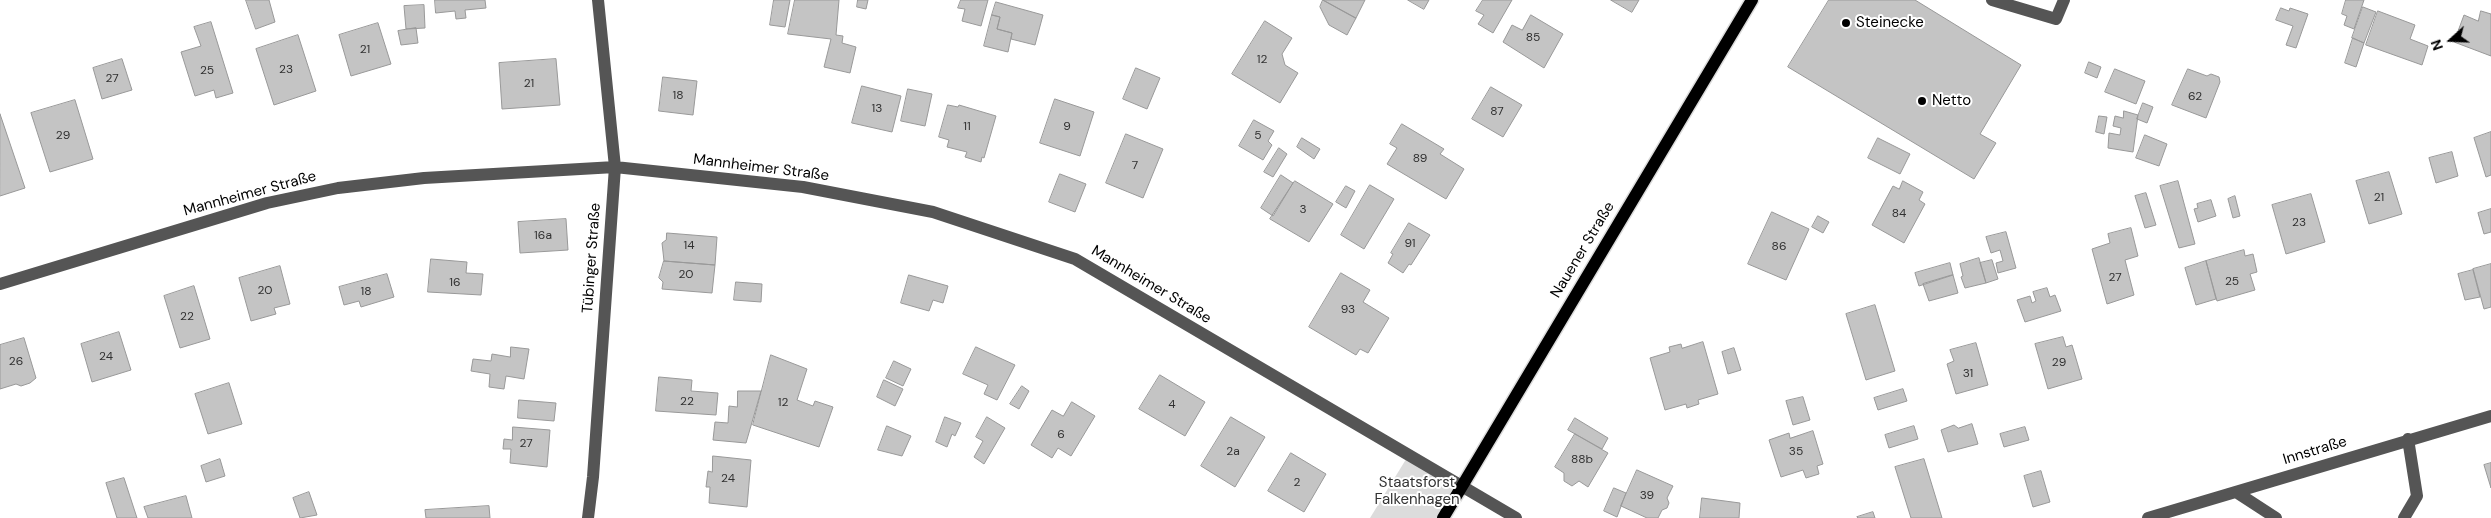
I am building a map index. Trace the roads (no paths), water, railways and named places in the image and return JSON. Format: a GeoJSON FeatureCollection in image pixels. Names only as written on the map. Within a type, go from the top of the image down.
{"type":"FeatureCollection","features":[{"type":"Feature","properties":{"kind":"main road","name":"Nauener Straße"},"geometry":{"type":"LineString","coordinates":[[1443,518],[1752,0]]}},
{"type":"Feature","properties":{"kind":"street","name":"Tübinger Straße"},"geometry":{"type":"LineString","coordinates":[[588,518],[593,477],[615,167],[598,0]]}},
{"type":"Feature","properties":{"kind":"street"},"geometry":{"type":"LineString","coordinates":[[1992,0],[2056,19],[2064,0]]}},
{"type":"Feature","properties":{"kind":"street","name":"Mannheimer Straße"},"geometry":{"type":"LineString","coordinates":[[0,284],[267,202],[338,188],[424,178],[615,167],[803,187],[934,212],[1075,259],[1461,488]]}},
{"type":"Feature","properties":{"kind":"street","name":"Innstraße"},"geometry":{"type":"LineString","coordinates":[[2148,518],[2408,439],[2491,416]]}},
{"type":"Feature","properties":{"kind":"street"},"geometry":{"type":"LineString","coordinates":[[2404,518],[2417,496],[2408,439]]}},
{"type":"Feature","properties":{"kind":"street"},"geometry":{"type":"LineString","coordinates":[[1461,488],[1516,518]]}},
{"type":"Feature","properties":{"kind":"street"},"geometry":{"type":"LineString","coordinates":[[2236,492],[2276,518]]}},
{"type":"Feature","properties":{"kind":"place","name":"Steinecke"},"geometry":{"type":"Point","coordinates":[1846,23]}},
{"type":"Feature","properties":{"kind":"place","name":"Netto"},"geometry":{"type":"Point","coordinates":[1922,101]}},
{"type":"Feature","properties":{"kind":"park label","name":"Staatsforst Falkenhagen"},"geometry":{"type":"Point","coordinates":[1417,492]}}]}
